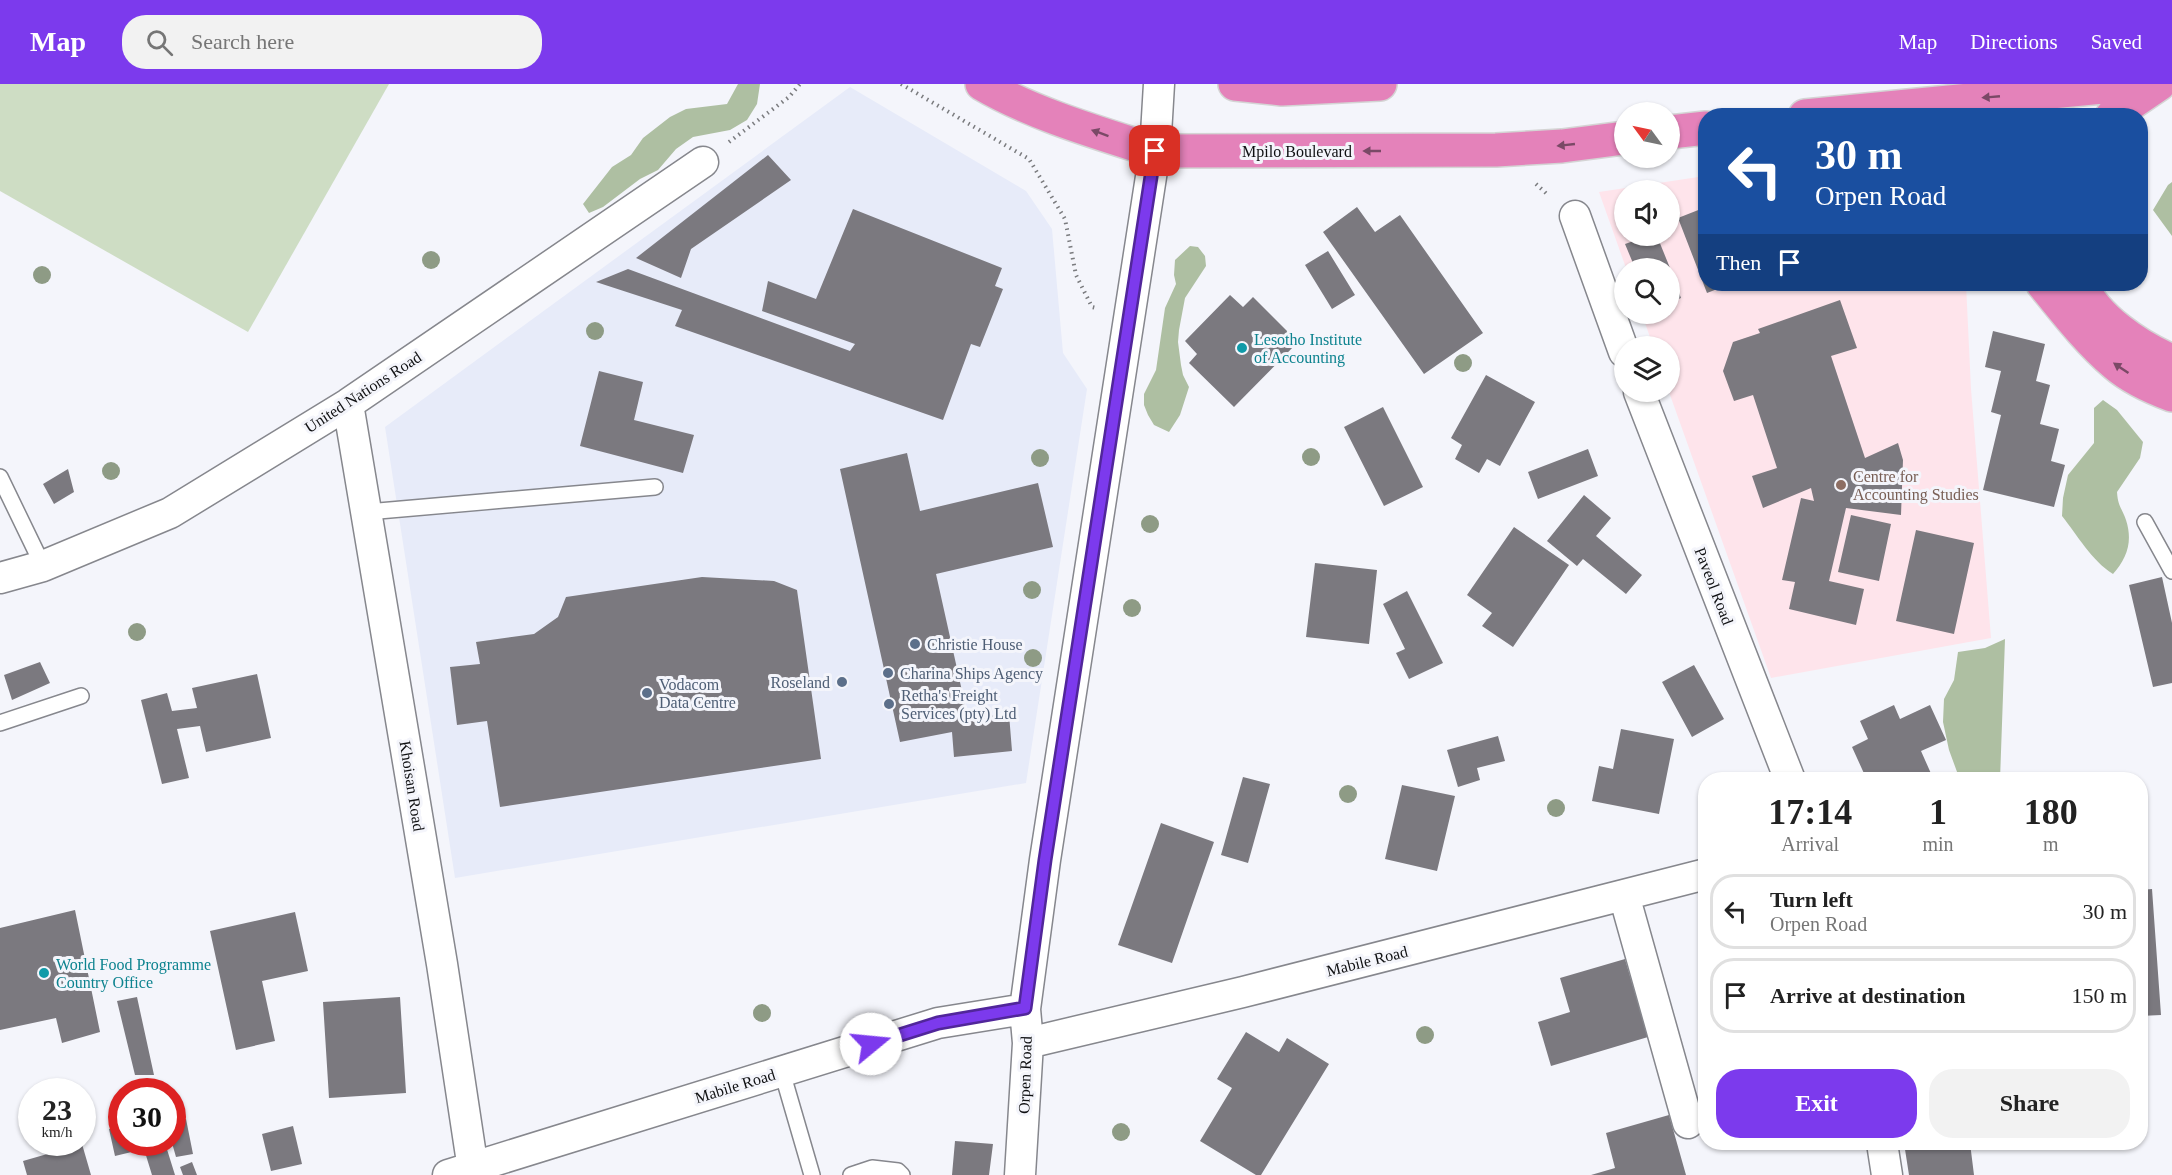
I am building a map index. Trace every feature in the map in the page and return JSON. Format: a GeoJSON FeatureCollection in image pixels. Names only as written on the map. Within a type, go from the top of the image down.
{"type":"FeatureCollection","features":[{"type":"Feature","properties":{"kind":"highway","name":"Mpilo Boulevard"},"geometry":{"type":"LineString","coordinates":[[982,84],[1003,96],[1102,134],[1155,151],[1496,150],[1562,146],[1614,139]]}},
{"type":"Feature","properties":{"kind":"highway"},"geometry":{"type":"LineString","coordinates":[[1235,84],[1282,89],[1380,84]]}},
{"type":"Feature","properties":{"kind":"highway"},"geometry":{"type":"LineString","coordinates":[[1893,108],[2133,84]]}},
{"type":"Feature","properties":{"kind":"highway"},"geometry":{"type":"LineString","coordinates":[[2124,108],[2158,84]]}},
{"type":"Feature","properties":{"kind":"highway"},"geometry":{"type":"LineString","coordinates":[[1680,131],[1698,129]]}},
{"type":"Feature","properties":{"kind":"highway"},"geometry":{"type":"LineString","coordinates":[[2049,291],[2069,317],[2115,365],[2172,395]]}},
{"type":"Feature","properties":{"kind":"highway"},"geometry":{"type":"LineString","coordinates":[[2084,291],[2113,324],[2150,352],[2172,361]]}},
{"type":"Feature","properties":{"kind":"street","name":"Orpen Road"},"geometry":{"type":"LineString","coordinates":[[1020,1175],[1028,1043],[1025,1008],[1045,860],[1155,151],[1159,84]]}},
{"type":"Feature","properties":{"kind":"street","name":"United Nations Road"},"geometry":{"type":"LineString","coordinates":[[0,579],[43,566],[170,513],[348,404],[703,162]]}},
{"type":"Feature","properties":{"kind":"street"},"geometry":{"type":"LineString","coordinates":[[1575,216],[1618,336]]}},
{"type":"Feature","properties":{"kind":"street","name":"Paveol Road"},"geometry":{"type":"LineString","coordinates":[[1643,402],[1787,772]]}},
{"type":"Feature","properties":{"kind":"street","name":"Khoisan Road"},"geometry":{"type":"LineString","coordinates":[[348,404],[440,953],[460,1172]]}},
{"type":"Feature","properties":{"kind":"street","name":"Mabile Road"},"geometry":{"type":"LineString","coordinates":[[1028,1043],[1243,993],[1698,876]]}},
{"type":"Feature","properties":{"kind":"street"},"geometry":{"type":"LineString","coordinates":[[1624,895],[1688,1123]]}},
{"type":"Feature","properties":{"kind":"street","name":"Mabile Road"},"geometry":{"type":"LineString","coordinates":[[460,1172],[938,1023],[1025,1008]]}},
{"type":"Feature","properties":{"kind":"street"},"geometry":{"type":"LineString","coordinates":[[1883,1150],[1887,1175]]}},
{"type":"Feature","properties":{"kind":"lane"},"geometry":{"type":"LineString","coordinates":[[0,477],[43,566]]}},
{"type":"Feature","properties":{"kind":"lane"},"geometry":{"type":"LineString","coordinates":[[367,512],[655,487]]}},
{"type":"Feature","properties":{"kind":"lane"},"geometry":{"type":"LineString","coordinates":[[2145,522],[2172,571]]}},
{"type":"Feature","properties":{"kind":"lane"},"geometry":{"type":"LineString","coordinates":[[0,723],[81,696]]}},
{"type":"Feature","properties":{"kind":"lane"},"geometry":{"type":"LineString","coordinates":[[782,1072],[812,1175]]}},
{"type":"Feature","properties":{"kind":"lane"},"geometry":{"type":"LineString","coordinates":[[851,1175],[872,1168],[898,1171],[902,1175]]}},
{"type":"Feature","properties":{"kind":"path"},"geometry":{"type":"LineString","coordinates":[[703,162],[789,97],[800,84]]}},
{"type":"Feature","properties":{"kind":"path"},"geometry":{"type":"LineString","coordinates":[[901,84],[1029,159],[1065,219],[1076,275],[1092,307],[1130,321]]}},
{"type":"Feature","properties":{"kind":"shaded area"},"geometry":{"type":"Polygon","coordinates":[[[850,87],[1026,191],[1052,229],[1063,353],[1087,389],[1026,783],[455,878],[385,427],[850,87]]]}},
{"type":"Feature","properties":{"kind":"shaded area","name":"Centre for Accounting Studies"},"geometry":{"type":"Polygon","coordinates":[[[1698,177],[1698,291],[1966,291],[1971,389],[1991,638],[1771,678],[1673,402],[1680,402],[1680,336],[1650,336],[1645,324],[1680,324],[1680,258],[1622,258],[1618,246],[1680,246],[1678,180],[1698,177]]]}},
{"type":"Feature","properties":{"kind":"shaded area","name":"Centre for Accounting Studies"},"geometry":{"type":"Polygon","coordinates":[[[1614,190],[1614,234],[1599,192],[1614,190]]]}},
{"type":"Feature","properties":{"kind":"green space"},"geometry":{"type":"Polygon","coordinates":[[[0,84],[389,84],[248,332],[0,191],[0,84]]]}},
{"type":"Feature","properties":{"kind":"green space"},"geometry":{"type":"Polygon","coordinates":[[[738,84],[760,84],[757,104],[747,120],[730,130],[693,137],[676,149],[658,170],[640,179],[603,207],[589,213],[583,204],[612,167],[631,155],[643,138],[670,117],[686,109],[727,104],[738,84]]]}},
{"type":"Feature","properties":{"kind":"green space"},"geometry":{"type":"Polygon","coordinates":[[[2172,182],[2172,236],[2153,210],[2172,182]]]}},
{"type":"Feature","properties":{"kind":"green space"},"geometry":{"type":"Polygon","coordinates":[[[1190,246],[1198,247],[1205,256],[1206,266],[1185,298],[1178,342],[1183,375],[1189,387],[1180,415],[1169,432],[1154,425],[1144,405],[1144,394],[1156,370],[1165,308],[1176,284],[1175,260],[1190,246]]]}},
{"type":"Feature","properties":{"kind":"green space"},"geometry":{"type":"Polygon","coordinates":[[[2103,400],[2117,410],[2143,442],[2140,458],[2117,492],[2128,528],[2129,543],[2122,562],[2113,574],[2091,555],[2062,516],[2068,475],[2094,443],[2094,408],[2103,400]]]}},
{"type":"Feature","properties":{"kind":"green space"},"geometry":{"type":"Polygon","coordinates":[[[2005,639],[2000,772],[1957,772],[1949,750],[1943,722],[1944,699],[1954,680],[1958,652],[1985,648],[2005,639]]]}},
{"type":"Feature","properties":{"kind":"building"},"geometry":{"type":"Polygon","coordinates":[[[768,155],[791,180],[691,249],[681,278],[636,258],[768,155]]]}},
{"type":"Feature","properties":{"kind":"building"},"geometry":{"type":"Polygon","coordinates":[[[1357,207],[1375,232],[1400,215],[1483,333],[1424,374],[1323,232],[1357,207]]]}},
{"type":"Feature","properties":{"kind":"building"},"geometry":{"type":"Polygon","coordinates":[[[853,209],[1002,268],[995,286],[1003,289],[980,347],[971,344],[943,420],[675,326],[682,310],[596,282],[628,269],[850,351],[855,344],[762,311],[768,281],[816,299],[853,209]]]}},
{"type":"Feature","properties":{"kind":"building"},"geometry":{"type":"Polygon","coordinates":[[[1698,210],[1698,270],[1680,223],[1680,217],[1698,210]]]}},
{"type":"Feature","properties":{"kind":"building"},"geometry":{"type":"Polygon","coordinates":[[[1626,246],[1661,246],[1666,258],[1631,258],[1626,246]]]}},
{"type":"Feature","properties":{"kind":"building"},"geometry":{"type":"Polygon","coordinates":[[[1328,251],[1355,295],[1332,309],[1305,265],[1328,251]]]}},
{"type":"Feature","properties":{"kind":"building","name":"Lesotho Institute of Accounting"},"geometry":{"type":"Polygon","coordinates":[[[1230,295],[1243,307],[1253,297],[1298,342],[1234,407],[1189,363],[1197,354],[1185,341],[1230,295]]]}},
{"type":"Feature","properties":{"kind":"building"},"geometry":{"type":"Polygon","coordinates":[[[1840,300],[1857,348],[1831,356],[1865,458],[1898,443],[1903,460],[1901,515],[1846,508],[1829,581],[1864,589],[1856,625],[1789,609],[1795,582],[1782,580],[1801,498],[1814,501],[1811,488],[1763,508],[1752,476],[1777,468],[1753,395],[1734,401],[1723,371],[1733,342],[1760,333],[1758,329],[1840,300]]]}},
{"type":"Feature","properties":{"kind":"building"},"geometry":{"type":"Polygon","coordinates":[[[1993,331],[2045,344],[2036,381],[2050,385],[2040,424],[2059,429],[2051,461],[2065,465],[2054,507],[1983,490],[2001,415],[1991,412],[2001,371],[1985,367],[1993,331]]]}},
{"type":"Feature","properties":{"kind":"building"},"geometry":{"type":"Polygon","coordinates":[[[599,371],[643,382],[634,420],[694,435],[683,473],[580,446],[599,371]]]}},
{"type":"Feature","properties":{"kind":"building"},"geometry":{"type":"Polygon","coordinates":[[[1486,375],[1535,402],[1500,466],[1487,459],[1479,473],[1455,459],[1462,445],[1451,438],[1486,375]]]}},
{"type":"Feature","properties":{"kind":"building"},"geometry":{"type":"Polygon","coordinates":[[[1383,407],[1423,487],[1384,506],[1344,427],[1383,407]]]}},
{"type":"Feature","properties":{"kind":"building"},"geometry":{"type":"Polygon","coordinates":[[[1588,449],[1598,476],[1538,499],[1528,472],[1588,449]]]}},
{"type":"Feature","properties":{"kind":"building","name":"Christie House"},"geometry":{"type":"Polygon","coordinates":[[[907,453],[920,511],[1038,483],[1053,547],[936,574],[968,718],[1009,714],[1012,751],[954,757],[952,732],[900,742],[840,469],[907,453]]]}},
{"type":"Feature","properties":{"kind":"building"},"geometry":{"type":"Polygon","coordinates":[[[68,469],[74,492],[54,504],[43,484],[68,469]]]}},
{"type":"Feature","properties":{"kind":"building"},"geometry":{"type":"Polygon","coordinates":[[[1584,495],[1611,518],[1596,536],[1642,575],[1626,594],[1583,559],[1577,566],[1547,541],[1584,495]]]}},
{"type":"Feature","properties":{"kind":"building"},"geometry":{"type":"Polygon","coordinates":[[[1851,515],[1891,524],[1879,581],[1838,572],[1851,515]]]}},
{"type":"Feature","properties":{"kind":"building"},"geometry":{"type":"Polygon","coordinates":[[[1514,527],[1569,565],[1513,647],[1482,626],[1492,613],[1467,595],[1514,527]]]}},
{"type":"Feature","properties":{"kind":"building"},"geometry":{"type":"Polygon","coordinates":[[[1916,530],[1974,543],[1954,634],[1896,621],[1916,530]]]}},
{"type":"Feature","properties":{"kind":"building"},"geometry":{"type":"Polygon","coordinates":[[[1315,563],[1377,570],[1369,644],[1306,637],[1315,563]]]}},
{"type":"Feature","properties":{"kind":"building","name":"Vodacom Data Centre"},"geometry":{"type":"Polygon","coordinates":[[[702,577],[774,581],[797,590],[821,759],[500,807],[487,721],[457,725],[450,667],[480,664],[476,642],[534,634],[558,617],[566,597],[702,577]]]}},
{"type":"Feature","properties":{"kind":"building"},"geometry":{"type":"Polygon","coordinates":[[[2162,577],[2172,623],[2172,683],[2153,687],[2129,585],[2162,577]]]}},
{"type":"Feature","properties":{"kind":"building"},"geometry":{"type":"Polygon","coordinates":[[[1407,591],[1443,663],[1409,679],[1396,653],[1405,649],[1383,604],[1407,591]]]}},
{"type":"Feature","properties":{"kind":"building"},"geometry":{"type":"Polygon","coordinates":[[[40,662],[50,683],[12,700],[4,675],[40,662]]]}},
{"type":"Feature","properties":{"kind":"building"},"geometry":{"type":"Polygon","coordinates":[[[1694,665],[1724,719],[1692,737],[1662,682],[1694,665]]]}},
{"type":"Feature","properties":{"kind":"building"},"geometry":{"type":"Polygon","coordinates":[[[257,674],[271,738],[206,752],[200,726],[177,729],[189,778],[162,784],[141,700],[167,693],[172,711],[197,708],[192,688],[257,674]]]}},
{"type":"Feature","properties":{"kind":"building"},"geometry":{"type":"Polygon","coordinates":[[[1894,705],[1900,719],[1930,705],[1946,740],[1921,751],[1930,772],[1863,772],[1852,747],[1868,739],[1860,721],[1894,705]]]}},
{"type":"Feature","properties":{"kind":"building"},"geometry":{"type":"Polygon","coordinates":[[[1621,729],[1674,739],[1659,814],[1592,801],[1599,766],[1613,769],[1621,729]]]}},
{"type":"Feature","properties":{"kind":"building"},"geometry":{"type":"Polygon","coordinates":[[[1498,736],[1505,761],[1477,768],[1480,780],[1458,787],[1447,750],[1498,736]]]}},
{"type":"Feature","properties":{"kind":"building"},"geometry":{"type":"Polygon","coordinates":[[[1243,777],[1270,784],[1248,863],[1221,855],[1243,777]]]}},
{"type":"Feature","properties":{"kind":"building"},"geometry":{"type":"Polygon","coordinates":[[[1402,785],[1455,796],[1437,871],[1385,859],[1402,785]]]}},
{"type":"Feature","properties":{"kind":"building"},"geometry":{"type":"Polygon","coordinates":[[[1161,823],[1214,842],[1172,963],[1118,945],[1161,823]]]}},
{"type":"Feature","properties":{"kind":"building"},"geometry":{"type":"Polygon","coordinates":[[[2148,889],[2152,889],[2161,1015],[2148,1016],[2148,889]]]}},
{"type":"Feature","properties":{"kind":"building","name":"World Food Programme Country Office"},"geometry":{"type":"Polygon","coordinates":[[[75,910],[100,1032],[62,1043],[56,1018],[0,1030],[0,928],[75,910]]]}},
{"type":"Feature","properties":{"kind":"building"},"geometry":{"type":"Polygon","coordinates":[[[295,912],[308,971],[262,981],[275,1041],[236,1050],[210,931],[295,912]]]}},
{"type":"Feature","properties":{"kind":"building"},"geometry":{"type":"Polygon","coordinates":[[[1625,959],[1648,1037],[1551,1066],[1538,1022],[1570,1012],[1560,978],[1625,959]]]}},
{"type":"Feature","properties":{"kind":"building"},"geometry":{"type":"Polygon","coordinates":[[[137,997],[154,1075],[135,1075],[117,1001],[137,997]]]}},
{"type":"Feature","properties":{"kind":"building"},"geometry":{"type":"Polygon","coordinates":[[[400,997],[406,1093],[329,1098],[323,1002],[400,997]]]}},
{"type":"Feature","properties":{"kind":"building"},"geometry":{"type":"Polygon","coordinates":[[[1246,1032],[1279,1052],[1287,1038],[1329,1064],[1261,1175],[1256,1175],[1200,1141],[1232,1088],[1217,1079],[1246,1032]]]}},
{"type":"Feature","properties":{"kind":"building"},"geometry":{"type":"Polygon","coordinates":[[[1669,1115],[1686,1175],[1591,1175],[1615,1168],[1606,1133],[1669,1115]]]}},
{"type":"Feature","properties":{"kind":"building"},"geometry":{"type":"Polygon","coordinates":[[[186,1119],[193,1154],[186,1155],[186,1119]]]}},
{"type":"Feature","properties":{"kind":"building"},"geometry":{"type":"Polygon","coordinates":[[[293,1126],[302,1164],[271,1171],[262,1134],[293,1126]]]}},
{"type":"Feature","properties":{"kind":"building"},"geometry":{"type":"Polygon","coordinates":[[[955,1141],[993,1144],[989,1175],[952,1175],[955,1141]]]}},
{"type":"Feature","properties":{"kind":"building"},"geometry":{"type":"Polygon","coordinates":[[[1905,1150],[1971,1150],[1974,1175],[1909,1175],[1905,1150]]]}},
{"type":"Feature","properties":{"kind":"building"},"geometry":{"type":"Polygon","coordinates":[[[40,1156],[85,1156],[91,1175],[27,1175],[23,1161],[40,1156]]]}},
{"type":"Feature","properties":{"kind":"building"},"geometry":{"type":"Polygon","coordinates":[[[146,1156],[169,1156],[175,1175],[152,1175],[146,1156]]]}},
{"type":"Feature","properties":{"kind":"building"},"geometry":{"type":"Polygon","coordinates":[[[192,1162],[197,1175],[183,1175],[180,1167],[192,1162]]]}},
{"type":"Feature","properties":{"kind":"place","name":"Lesotho Institute of Accounting"},"geometry":{"type":"Point","coordinates":[1242,348]}},
{"type":"Feature","properties":{"kind":"place","name":"Centre for Accounting Studies"},"geometry":{"type":"Point","coordinates":[1841,485]}},
{"type":"Feature","properties":{"kind":"place","name":"Christie House"},"geometry":{"type":"Point","coordinates":[915,644]}},
{"type":"Feature","properties":{"kind":"place","name":"Charina Ships Agency"},"geometry":{"type":"Point","coordinates":[888,673]}},
{"type":"Feature","properties":{"kind":"place","name":"Roseland"},"geometry":{"type":"Point","coordinates":[842,682]}},
{"type":"Feature","properties":{"kind":"place","name":"Vodacom Data Centre"},"geometry":{"type":"Point","coordinates":[647,693]}},
{"type":"Feature","properties":{"kind":"place","name":"Retha's Freight Services (pty) Ltd"},"geometry":{"type":"Point","coordinates":[889,704]}},
{"type":"Feature","properties":{"kind":"place","name":"World Food Programme Country Office"},"geometry":{"type":"Point","coordinates":[44,973]}},
{"type":"Feature","properties":{"kind":"route"},"geometry":{"type":"LineString","coordinates":[[871,1044],[938,1023],[1025,1008],[1045,860],[1155,151]]}}]}
